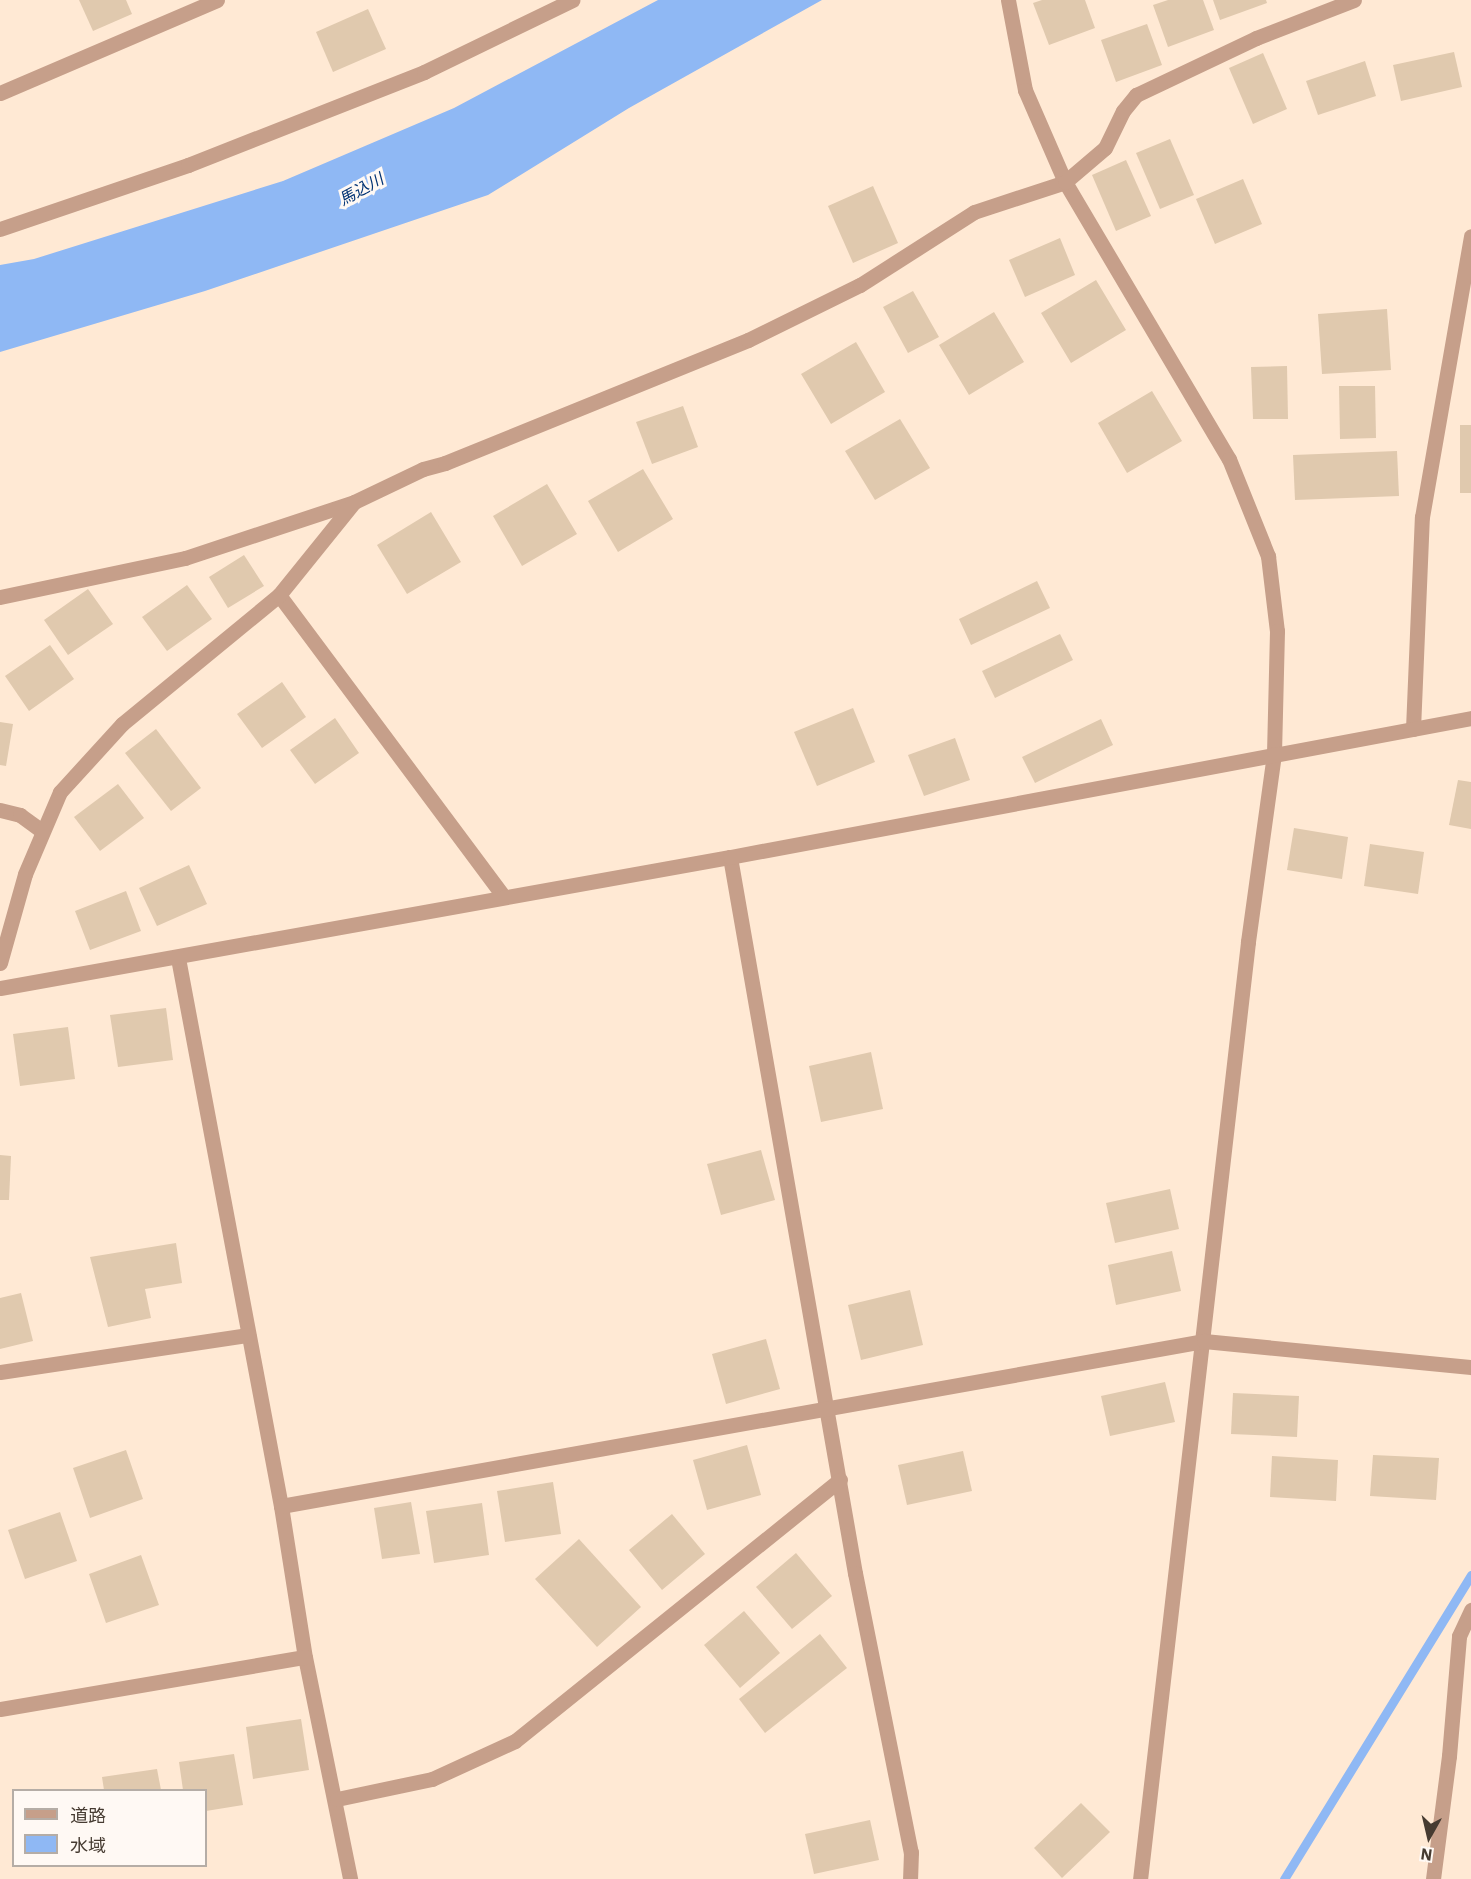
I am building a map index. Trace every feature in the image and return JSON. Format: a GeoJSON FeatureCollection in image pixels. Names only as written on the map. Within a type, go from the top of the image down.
{"type":"FeatureCollection","features":[{"type":"Feature","properties":{"kind":"street"},"geometry":{"type":"LineString","coordinates":[[0,93],[217,0]]}},
{"type":"Feature","properties":{"kind":"street"},"geometry":{"type":"LineString","coordinates":[[0,229],[189,165],[424,72],[572,0]]}},
{"type":"Feature","properties":{"kind":"street"},"geometry":{"type":"LineString","coordinates":[[1008,0],[1025,90],[1065,182],[1229,459],[1268,556],[1277,630],[1274,754],[1248,942],[1204,1341],[1140,1879]]}},
{"type":"Feature","properties":{"kind":"street"},"geometry":{"type":"LineString","coordinates":[[0,597],[186,558],[354,502],[423,469],[445,463],[748,340],[860,285],[974,212],[1065,182],[1105,148],[1123,111],[1136,94],[1256,38],[1354,0]]}},
{"type":"Feature","properties":{"kind":"street"},"geometry":{"type":"LineString","coordinates":[[1413,729],[1422,517],[1471,236]]}},
{"type":"Feature","properties":{"kind":"street"},"geometry":{"type":"LineString","coordinates":[[0,963],[25,874],[60,792],[122,724],[279,596],[354,502]]}},
{"type":"Feature","properties":{"kind":"street"},"geometry":{"type":"LineString","coordinates":[[279,596],[503,896]]}},
{"type":"Feature","properties":{"kind":"street"},"geometry":{"type":"LineString","coordinates":[[0,988],[178,958],[503,896],[730,857],[1471,718]]}},
{"type":"Feature","properties":{"kind":"street"},"geometry":{"type":"LineString","coordinates":[[0,810],[33,822],[42,831]]}},
{"type":"Feature","properties":{"kind":"street"},"geometry":{"type":"LineString","coordinates":[[730,857],[840,1480],[911,1852],[910,1879]]}},
{"type":"Feature","properties":{"kind":"street"},"geometry":{"type":"LineString","coordinates":[[178,958],[281,1506],[305,1657],[337,1799],[350,1879]]}},
{"type":"Feature","properties":{"kind":"street"},"geometry":{"type":"LineString","coordinates":[[0,1372],[248,1335]]}},
{"type":"Feature","properties":{"kind":"street"},"geometry":{"type":"LineString","coordinates":[[281,1506],[828,1408],[973,1385],[1204,1341],[1471,1367]]}},
{"type":"Feature","properties":{"kind":"street"},"geometry":{"type":"LineString","coordinates":[[337,1799],[432,1779],[515,1741],[840,1480]]}},
{"type":"Feature","properties":{"kind":"street"},"geometry":{"type":"LineString","coordinates":[[1433,1879],[1449,1756],[1459,1636],[1471,1610]]}},
{"type":"Feature","properties":{"kind":"street"},"geometry":{"type":"LineString","coordinates":[[0,1709],[305,1657]]}},
{"type":"Feature","properties":{"kind":"water","name":"馬込川"},"geometry":{"type":"Polygon","coordinates":[[[658,0],[822,0],[629,108],[488,195],[205,291],[0,352],[0,265],[34,259],[283,181],[454,108],[658,0]]]}},
{"type":"Feature","properties":{"kind":"building"},"geometry":{"type":"Polygon","coordinates":[[[79,0],[126,0],[132,14],[93,31],[79,0]]]}},
{"type":"Feature","properties":{"kind":"building"},"geometry":{"type":"Polygon","coordinates":[[[1042,0],[1085,0],[1095,28],[1049,45],[1033,3],[1042,0]]]}},
{"type":"Feature","properties":{"kind":"building"},"geometry":{"type":"Polygon","coordinates":[[[1168,0],[1203,0],[1214,30],[1168,47],[1153,5],[1168,0]]]}},
{"type":"Feature","properties":{"kind":"building"},"geometry":{"type":"Polygon","coordinates":[[[1213,0],[1266,0],[1267,3],[1220,20],[1213,0]]]}},
{"type":"Feature","properties":{"kind":"building"},"geometry":{"type":"Polygon","coordinates":[[[368,9],[386,49],[333,72],[316,32],[368,9]]]}},
{"type":"Feature","properties":{"kind":"building"},"geometry":{"type":"Polygon","coordinates":[[[1147,24],[1162,65],[1116,82],[1101,40],[1147,24]]]}},
{"type":"Feature","properties":{"kind":"building"},"geometry":{"type":"Polygon","coordinates":[[[1454,52],[1462,87],[1401,101],[1393,65],[1454,52]]]}},
{"type":"Feature","properties":{"kind":"building"},"geometry":{"type":"Polygon","coordinates":[[[1263,53],[1287,109],[1253,124],[1229,68],[1263,53]]]}},
{"type":"Feature","properties":{"kind":"building"},"geometry":{"type":"Polygon","coordinates":[[[1365,61],[1376,96],[1318,115],[1306,81],[1365,61]]]}},
{"type":"Feature","properties":{"kind":"building"},"geometry":{"type":"Polygon","coordinates":[[[1170,139],[1194,195],[1160,209],[1136,153],[1170,139]]]}},
{"type":"Feature","properties":{"kind":"building"},"geometry":{"type":"Polygon","coordinates":[[[1126,160],[1151,216],[1116,231],[1092,175],[1126,160]]]}},
{"type":"Feature","properties":{"kind":"building"},"geometry":{"type":"Polygon","coordinates":[[[1243,179],[1262,224],[1215,244],[1196,199],[1243,179]]]}},
{"type":"Feature","properties":{"kind":"building"},"geometry":{"type":"Polygon","coordinates":[[[873,186],[898,243],[853,263],[828,206],[873,186]]]}},
{"type":"Feature","properties":{"kind":"building"},"geometry":{"type":"Polygon","coordinates":[[[1060,238],[1075,275],[1025,297],[1009,260],[1060,238]]]}},
{"type":"Feature","properties":{"kind":"building"},"geometry":{"type":"Polygon","coordinates":[[[1096,280],[1126,330],[1071,363],[1041,313],[1096,280]]]}},
{"type":"Feature","properties":{"kind":"building"},"geometry":{"type":"Polygon","coordinates":[[[913,291],[939,337],[908,353],[883,307],[913,291]]]}},
{"type":"Feature","properties":{"kind":"building"},"geometry":{"type":"Polygon","coordinates":[[[1387,309],[1391,370],[1322,374],[1318,314],[1387,309]]]}},
{"type":"Feature","properties":{"kind":"building"},"geometry":{"type":"Polygon","coordinates":[[[994,312],[1024,362],[969,395],[939,345],[994,312]]]}},
{"type":"Feature","properties":{"kind":"building"},"geometry":{"type":"Polygon","coordinates":[[[856,342],[885,392],[831,424],[801,374],[856,342]]]}},
{"type":"Feature","properties":{"kind":"building"},"geometry":{"type":"Polygon","coordinates":[[[1287,366],[1288,419],[1253,419],[1251,367],[1287,366]]]}},
{"type":"Feature","properties":{"kind":"building"},"geometry":{"type":"Polygon","coordinates":[[[1339,386],[1375,386],[1376,438],[1340,439],[1339,386]]]}},
{"type":"Feature","properties":{"kind":"building"},"geometry":{"type":"Polygon","coordinates":[[[1152,391],[1182,441],[1127,473],[1098,423],[1152,391]]]}},
{"type":"Feature","properties":{"kind":"building"},"geometry":{"type":"Polygon","coordinates":[[[683,406],[698,447],[652,464],[636,422],[683,406]]]}},
{"type":"Feature","properties":{"kind":"building"},"geometry":{"type":"Polygon","coordinates":[[[900,419],[930,468],[875,500],[845,451],[900,419]]]}},
{"type":"Feature","properties":{"kind":"building"},"geometry":{"type":"Polygon","coordinates":[[[1460,425],[1471,425],[1471,493],[1460,493],[1460,425]]]}},
{"type":"Feature","properties":{"kind":"building"},"geometry":{"type":"Polygon","coordinates":[[[1397,451],[1399,496],[1295,500],[1293,455],[1397,451]]]}},
{"type":"Feature","properties":{"kind":"building"},"geometry":{"type":"Polygon","coordinates":[[[643,469],[673,519],[618,552],[588,501],[643,469]]]}},
{"type":"Feature","properties":{"kind":"building"},"geometry":{"type":"Polygon","coordinates":[[[547,484],[577,534],[522,566],[493,516],[547,484]]]}},
{"type":"Feature","properties":{"kind":"building"},"geometry":{"type":"Polygon","coordinates":[[[431,512],[461,562],[407,594],[377,545],[431,512]]]}},
{"type":"Feature","properties":{"kind":"building"},"geometry":{"type":"Polygon","coordinates":[[[244,555],[264,586],[228,608],[209,577],[244,555]]]}},
{"type":"Feature","properties":{"kind":"building"},"geometry":{"type":"Polygon","coordinates":[[[1037,581],[1050,608],[971,645],[959,619],[1037,581]]]}},
{"type":"Feature","properties":{"kind":"building"},"geometry":{"type":"Polygon","coordinates":[[[187,585],[212,619],[167,651],[142,617],[187,585]]]}},
{"type":"Feature","properties":{"kind":"building"},"geometry":{"type":"Polygon","coordinates":[[[88,589],[113,624],[68,655],[44,620],[88,589]]]}},
{"type":"Feature","properties":{"kind":"building"},"geometry":{"type":"Polygon","coordinates":[[[1060,634],[1073,660],[995,698],[982,671],[1060,634]]]}},
{"type":"Feature","properties":{"kind":"building"},"geometry":{"type":"Polygon","coordinates":[[[50,645],[74,679],[29,711],[5,676],[50,645]]]}},
{"type":"Feature","properties":{"kind":"building"},"geometry":{"type":"Polygon","coordinates":[[[282,682],[306,717],[262,748],[237,714],[282,682]]]}},
{"type":"Feature","properties":{"kind":"building"},"geometry":{"type":"Polygon","coordinates":[[[853,708],[875,762],[817,786],[794,732],[853,708]]]}},
{"type":"Feature","properties":{"kind":"building"},"geometry":{"type":"Polygon","coordinates":[[[335,718],[359,753],[315,784],[290,750],[335,718]]]}},
{"type":"Feature","properties":{"kind":"building"},"geometry":{"type":"Polygon","coordinates":[[[1101,719],[1113,745],[1035,783],[1022,757],[1101,719]]]}},
{"type":"Feature","properties":{"kind":"building"},"geometry":{"type":"Polygon","coordinates":[[[0,722],[13,724],[6,766],[0,765],[0,722]]]}},
{"type":"Feature","properties":{"kind":"building"},"geometry":{"type":"Polygon","coordinates":[[[156,729],[201,788],[171,811],[125,753],[156,729]]]}},
{"type":"Feature","properties":{"kind":"building"},"geometry":{"type":"Polygon","coordinates":[[[955,738],[970,780],[924,796],[908,755],[955,738]]]}},
{"type":"Feature","properties":{"kind":"building"},"geometry":{"type":"Polygon","coordinates":[[[1458,780],[1471,782],[1471,829],[1449,825],[1458,780]]]}},
{"type":"Feature","properties":{"kind":"building"},"geometry":{"type":"Polygon","coordinates":[[[118,784],[144,818],[100,851],[74,817],[118,784]]]}},
{"type":"Feature","properties":{"kind":"building"},"geometry":{"type":"Polygon","coordinates":[[[1294,828],[1348,837],[1342,879],[1287,870],[1294,828]]]}},
{"type":"Feature","properties":{"kind":"building"},"geometry":{"type":"Polygon","coordinates":[[[1370,844],[1424,852],[1418,894],[1364,886],[1370,844]]]}},
{"type":"Feature","properties":{"kind":"building"},"geometry":{"type":"Polygon","coordinates":[[[189,865],[207,904],[157,926],[139,888],[189,865]]]}},
{"type":"Feature","properties":{"kind":"building"},"geometry":{"type":"Polygon","coordinates":[[[126,891],[141,931],[90,950],[75,911],[126,891]]]}},
{"type":"Feature","properties":{"kind":"building"},"geometry":{"type":"Polygon","coordinates":[[[166,1008],[173,1060],[118,1067],[110,1015],[166,1008]]]}},
{"type":"Feature","properties":{"kind":"building"},"geometry":{"type":"Polygon","coordinates":[[[68,1027],[75,1079],[20,1086],[13,1034],[68,1027]]]}},
{"type":"Feature","properties":{"kind":"building"},"geometry":{"type":"Polygon","coordinates":[[[871,1052],[883,1109],[821,1122],[809,1066],[871,1052]]]}},
{"type":"Feature","properties":{"kind":"building"},"geometry":{"type":"Polygon","coordinates":[[[761,1150],[775,1200],[721,1215],[707,1164],[761,1150]]]}},
{"type":"Feature","properties":{"kind":"building"},"geometry":{"type":"Polygon","coordinates":[[[0,1155],[11,1156],[9,1200],[0,1200],[0,1155]]]}},
{"type":"Feature","properties":{"kind":"building"},"geometry":{"type":"Polygon","coordinates":[[[1170,1189],[1179,1229],[1115,1243],[1106,1203],[1170,1189]]]}},
{"type":"Feature","properties":{"kind":"building"},"geometry":{"type":"Polygon","coordinates":[[[176,1243],[182,1283],[145,1289],[151,1318],[108,1327],[90,1257],[176,1243]]]}},
{"type":"Feature","properties":{"kind":"building"},"geometry":{"type":"Polygon","coordinates":[[[1172,1251],[1181,1291],[1116,1305],[1108,1265],[1172,1251]]]}},
{"type":"Feature","properties":{"kind":"building"},"geometry":{"type":"Polygon","coordinates":[[[910,1290],[923,1345],[861,1360],[848,1305],[910,1290]]]}},
{"type":"Feature","properties":{"kind":"building"},"geometry":{"type":"Polygon","coordinates":[[[21,1293],[33,1341],[0,1349],[0,1298],[21,1293]]]}},
{"type":"Feature","properties":{"kind":"building"},"geometry":{"type":"Polygon","coordinates":[[[766,1339],[780,1389],[726,1404],[712,1354],[766,1339]]]}},
{"type":"Feature","properties":{"kind":"building"},"geometry":{"type":"Polygon","coordinates":[[[1165,1382],[1175,1422],[1110,1436],[1101,1396],[1165,1382]]]}},
{"type":"Feature","properties":{"kind":"building"},"geometry":{"type":"Polygon","coordinates":[[[1233,1393],[1299,1396],[1297,1437],[1231,1434],[1233,1393]]]}},
{"type":"Feature","properties":{"kind":"building"},"geometry":{"type":"Polygon","coordinates":[[[747,1445],[761,1495],[707,1510],[693,1460],[747,1445]]]}},
{"type":"Feature","properties":{"kind":"building"},"geometry":{"type":"Polygon","coordinates":[[[126,1450],[143,1499],[90,1518],[73,1468],[126,1450]]]}},
{"type":"Feature","properties":{"kind":"building"},"geometry":{"type":"Polygon","coordinates":[[[963,1451],[972,1491],[907,1505],[898,1465],[963,1451]]]}},
{"type":"Feature","properties":{"kind":"building"},"geometry":{"type":"Polygon","coordinates":[[[1373,1455],[1439,1458],[1436,1500],[1370,1496],[1373,1455]]]}},
{"type":"Feature","properties":{"kind":"building"},"geometry":{"type":"Polygon","coordinates":[[[1272,1456],[1338,1460],[1336,1501],[1270,1497],[1272,1456]]]}},
{"type":"Feature","properties":{"kind":"building"},"geometry":{"type":"Polygon","coordinates":[[[553,1482],[561,1534],[505,1542],[497,1491],[553,1482]]]}},
{"type":"Feature","properties":{"kind":"building"},"geometry":{"type":"Polygon","coordinates":[[[411,1502],[420,1554],[382,1559],[374,1508],[411,1502]]]}},
{"type":"Feature","properties":{"kind":"building"},"geometry":{"type":"Polygon","coordinates":[[[482,1503],[489,1555],[434,1563],[426,1511],[482,1503]]]}},
{"type":"Feature","properties":{"kind":"building"},"geometry":{"type":"Polygon","coordinates":[[[60,1512],[77,1561],[25,1579],[8,1530],[60,1512]]]}},
{"type":"Feature","properties":{"kind":"building"},"geometry":{"type":"Polygon","coordinates":[[[672,1514],[705,1554],[662,1590],[629,1550],[672,1514]]]}},
{"type":"Feature","properties":{"kind":"building"},"geometry":{"type":"Polygon","coordinates":[[[579,1539],[641,1607],[597,1647],[535,1579],[579,1539]]]}},
{"type":"Feature","properties":{"kind":"building"},"geometry":{"type":"Polygon","coordinates":[[[796,1553],[832,1596],[792,1629],[756,1587],[796,1553]]]}},
{"type":"Feature","properties":{"kind":"building"},"geometry":{"type":"Polygon","coordinates":[[[141,1555],[159,1605],[106,1623],[89,1574],[141,1555]]]}},
{"type":"Feature","properties":{"kind":"building"},"geometry":{"type":"Polygon","coordinates":[[[744,1611],[780,1653],[740,1688],[704,1645],[744,1611]]]}},
{"type":"Feature","properties":{"kind":"building"},"geometry":{"type":"Polygon","coordinates":[[[820,1634],[847,1668],[765,1733],[739,1699],[820,1634]]]}},
{"type":"Feature","properties":{"kind":"building"},"geometry":{"type":"Polygon","coordinates":[[[301,1719],[309,1770],[253,1779],[246,1727],[301,1719]]]}},
{"type":"Feature","properties":{"kind":"building"},"geometry":{"type":"Polygon","coordinates":[[[234,1754],[243,1805],[207,1811],[207,1789],[183,1789],[179,1762],[234,1754]]]}},
{"type":"Feature","properties":{"kind":"building"},"geometry":{"type":"Polygon","coordinates":[[[157,1769],[161,1789],[104,1789],[102,1777],[157,1769]]]}},
{"type":"Feature","properties":{"kind":"building"},"geometry":{"type":"Polygon","coordinates":[[[1081,1803],[1110,1832],[1062,1878],[1034,1848],[1081,1803]]]}},
{"type":"Feature","properties":{"kind":"building"},"geometry":{"type":"Polygon","coordinates":[[[870,1820],[879,1860],[814,1874],[805,1834],[870,1820]]]}},
{"type":"Feature","properties":{"kind":"waterway"},"geometry":{"type":"LineString","coordinates":[[1284,1879],[1471,1575]]}}]}
